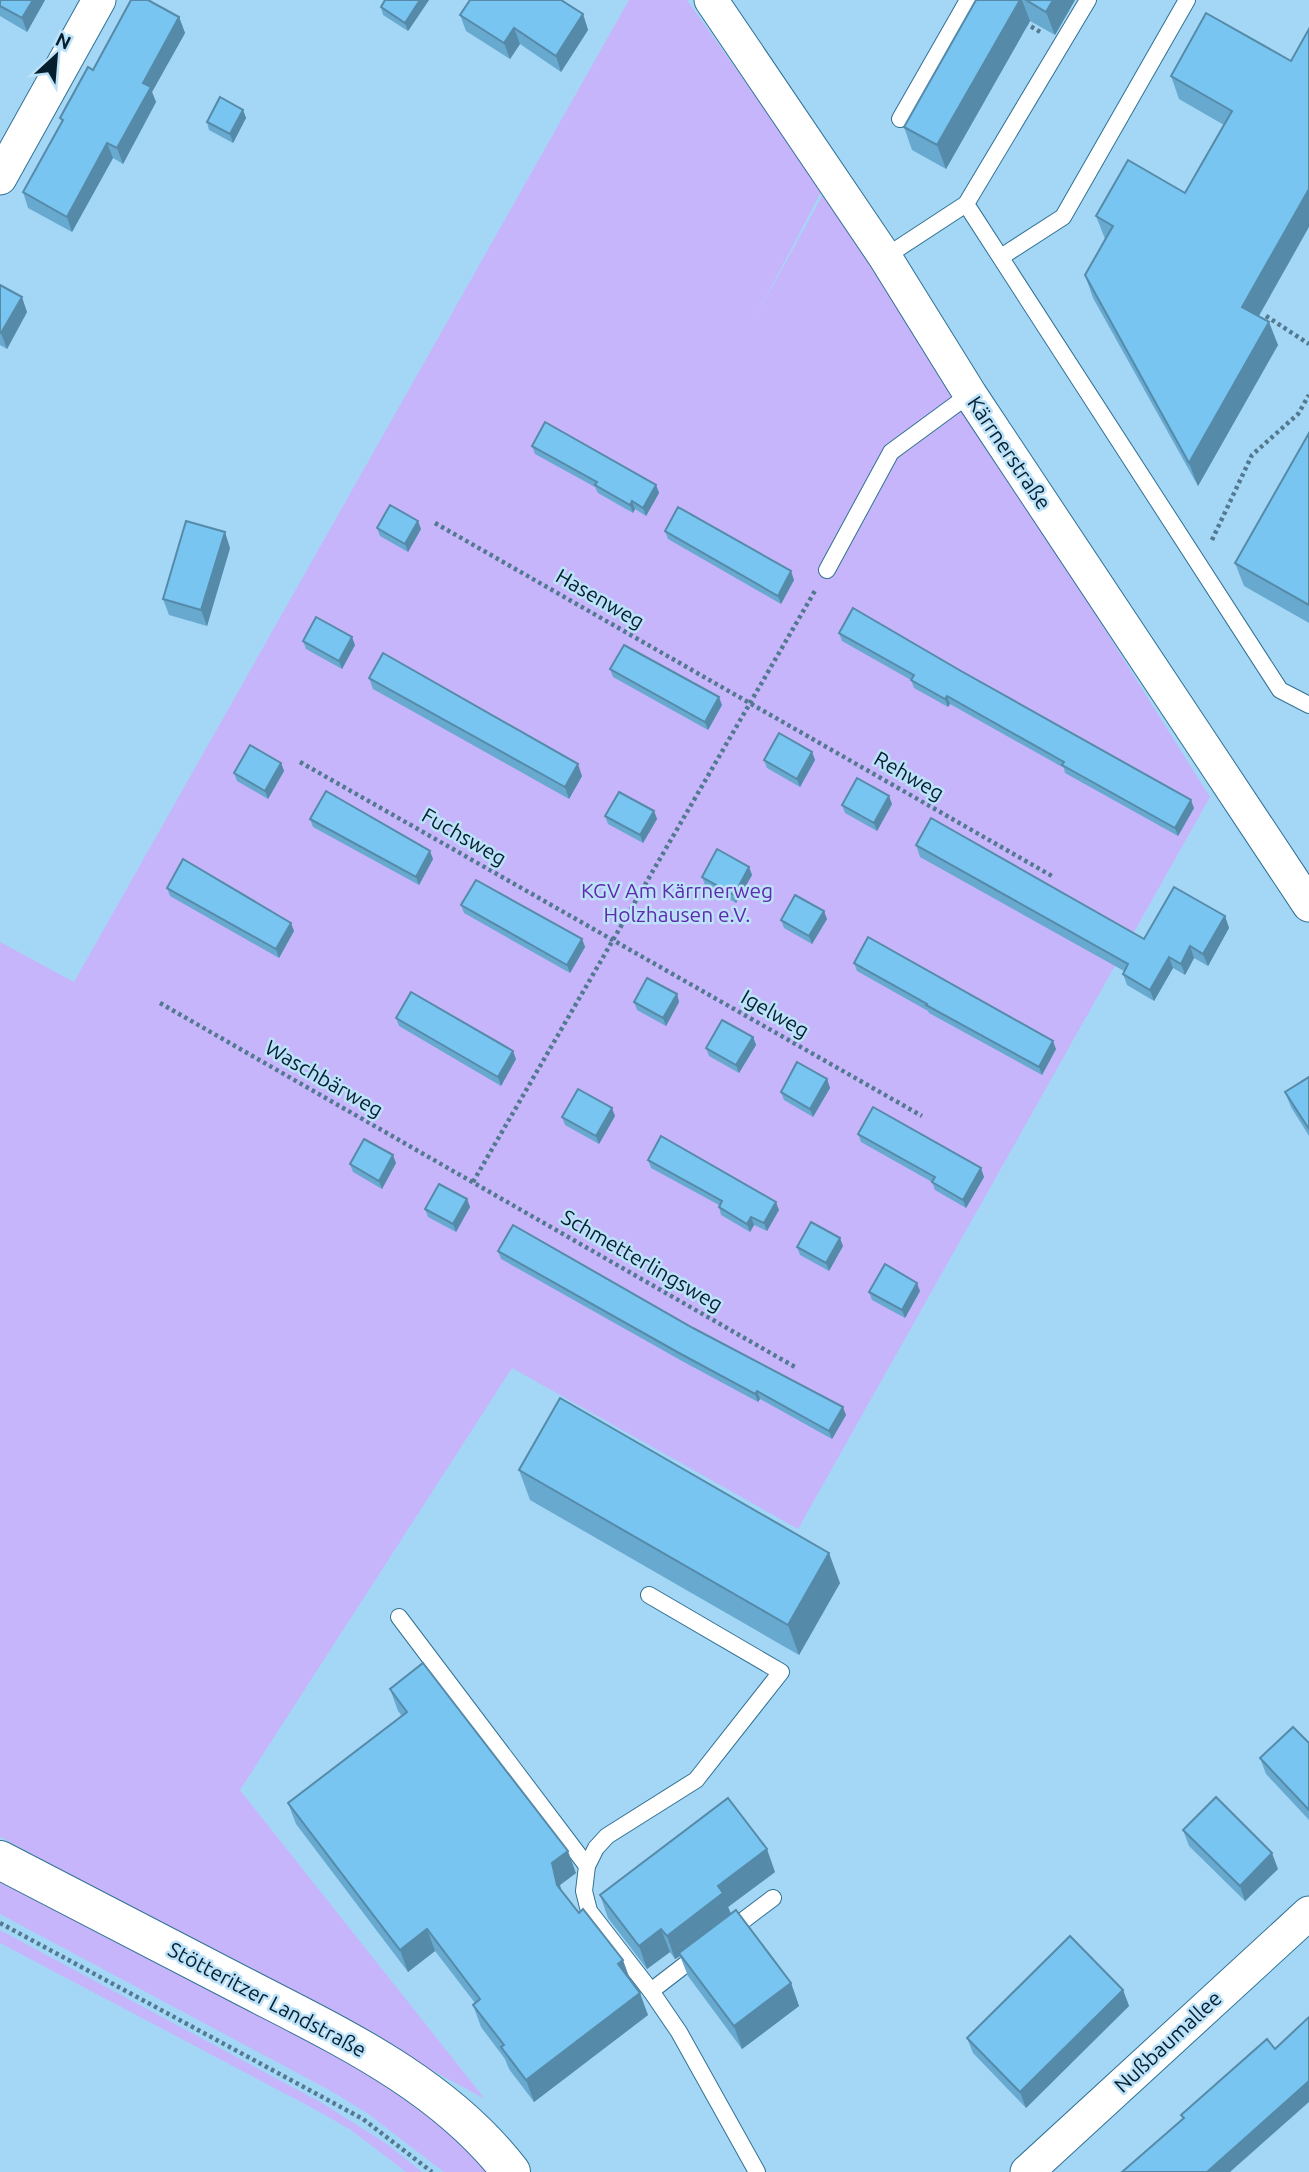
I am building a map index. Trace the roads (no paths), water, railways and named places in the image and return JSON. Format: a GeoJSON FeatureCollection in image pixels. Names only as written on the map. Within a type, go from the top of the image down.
{"type":"FeatureCollection","features":[{"type":"Feature","properties":{"kind":"main road","name":"Stötteritzer Landstraße"},"geometry":{"type":"LineString","coordinates":[[0,1860],[339,2036],[404,2075],[458,2116],[496,2152],[511,2172]]}},
{"type":"Feature","properties":{"kind":"street"},"geometry":{"type":"LineString","coordinates":[[0,178],[99,0]]}},
{"type":"Feature","properties":{"kind":"street","name":"Kärrnerstraße"},"geometry":{"type":"LineString","coordinates":[[711,0],[885,257],[970,394],[1309,905]]}},
{"type":"Feature","properties":{"kind":"street","name":"Nußbaumallee"},"geometry":{"type":"LineString","coordinates":[[1027,2172],[1309,1913]]}},
{"type":"Feature","properties":{"kind":"lane"},"geometry":{"type":"LineString","coordinates":[[900,119],[968,0]]}},
{"type":"Feature","properties":{"kind":"lane"},"geometry":{"type":"LineString","coordinates":[[885,257],[966,204],[1088,0]]}},
{"type":"Feature","properties":{"kind":"lane"},"geometry":{"type":"LineString","coordinates":[[1001,257],[1063,217],[1187,0]]}},
{"type":"Feature","properties":{"kind":"lane"},"geometry":{"type":"LineString","coordinates":[[966,204],[1280,690],[1309,705]]}},
{"type":"Feature","properties":{"kind":"lane"},"geometry":{"type":"LineString","coordinates":[[827,570],[891,452],[970,394]]}},
{"type":"Feature","properties":{"kind":"lane"},"geometry":{"type":"LineString","coordinates":[[649,1595],[780,1672],[696,1780],[607,1836],[596,1848],[587,1866],[584,1891],[589,1911],[651,1991],[705,2076],[757,2172]]}},
{"type":"Feature","properties":{"kind":"lane"},"geometry":{"type":"LineString","coordinates":[[399,1618],[587,1866]]}},
{"type":"Feature","properties":{"kind":"lane"},"geometry":{"type":"LineString","coordinates":[[651,1991],[773,1898]]}},
{"type":"Feature","properties":{"kind":"park label","name":"KGV Am Kärrnerweg Holzhausen e.V."},"geometry":{"type":"Point","coordinates":[677,903]}}]}
